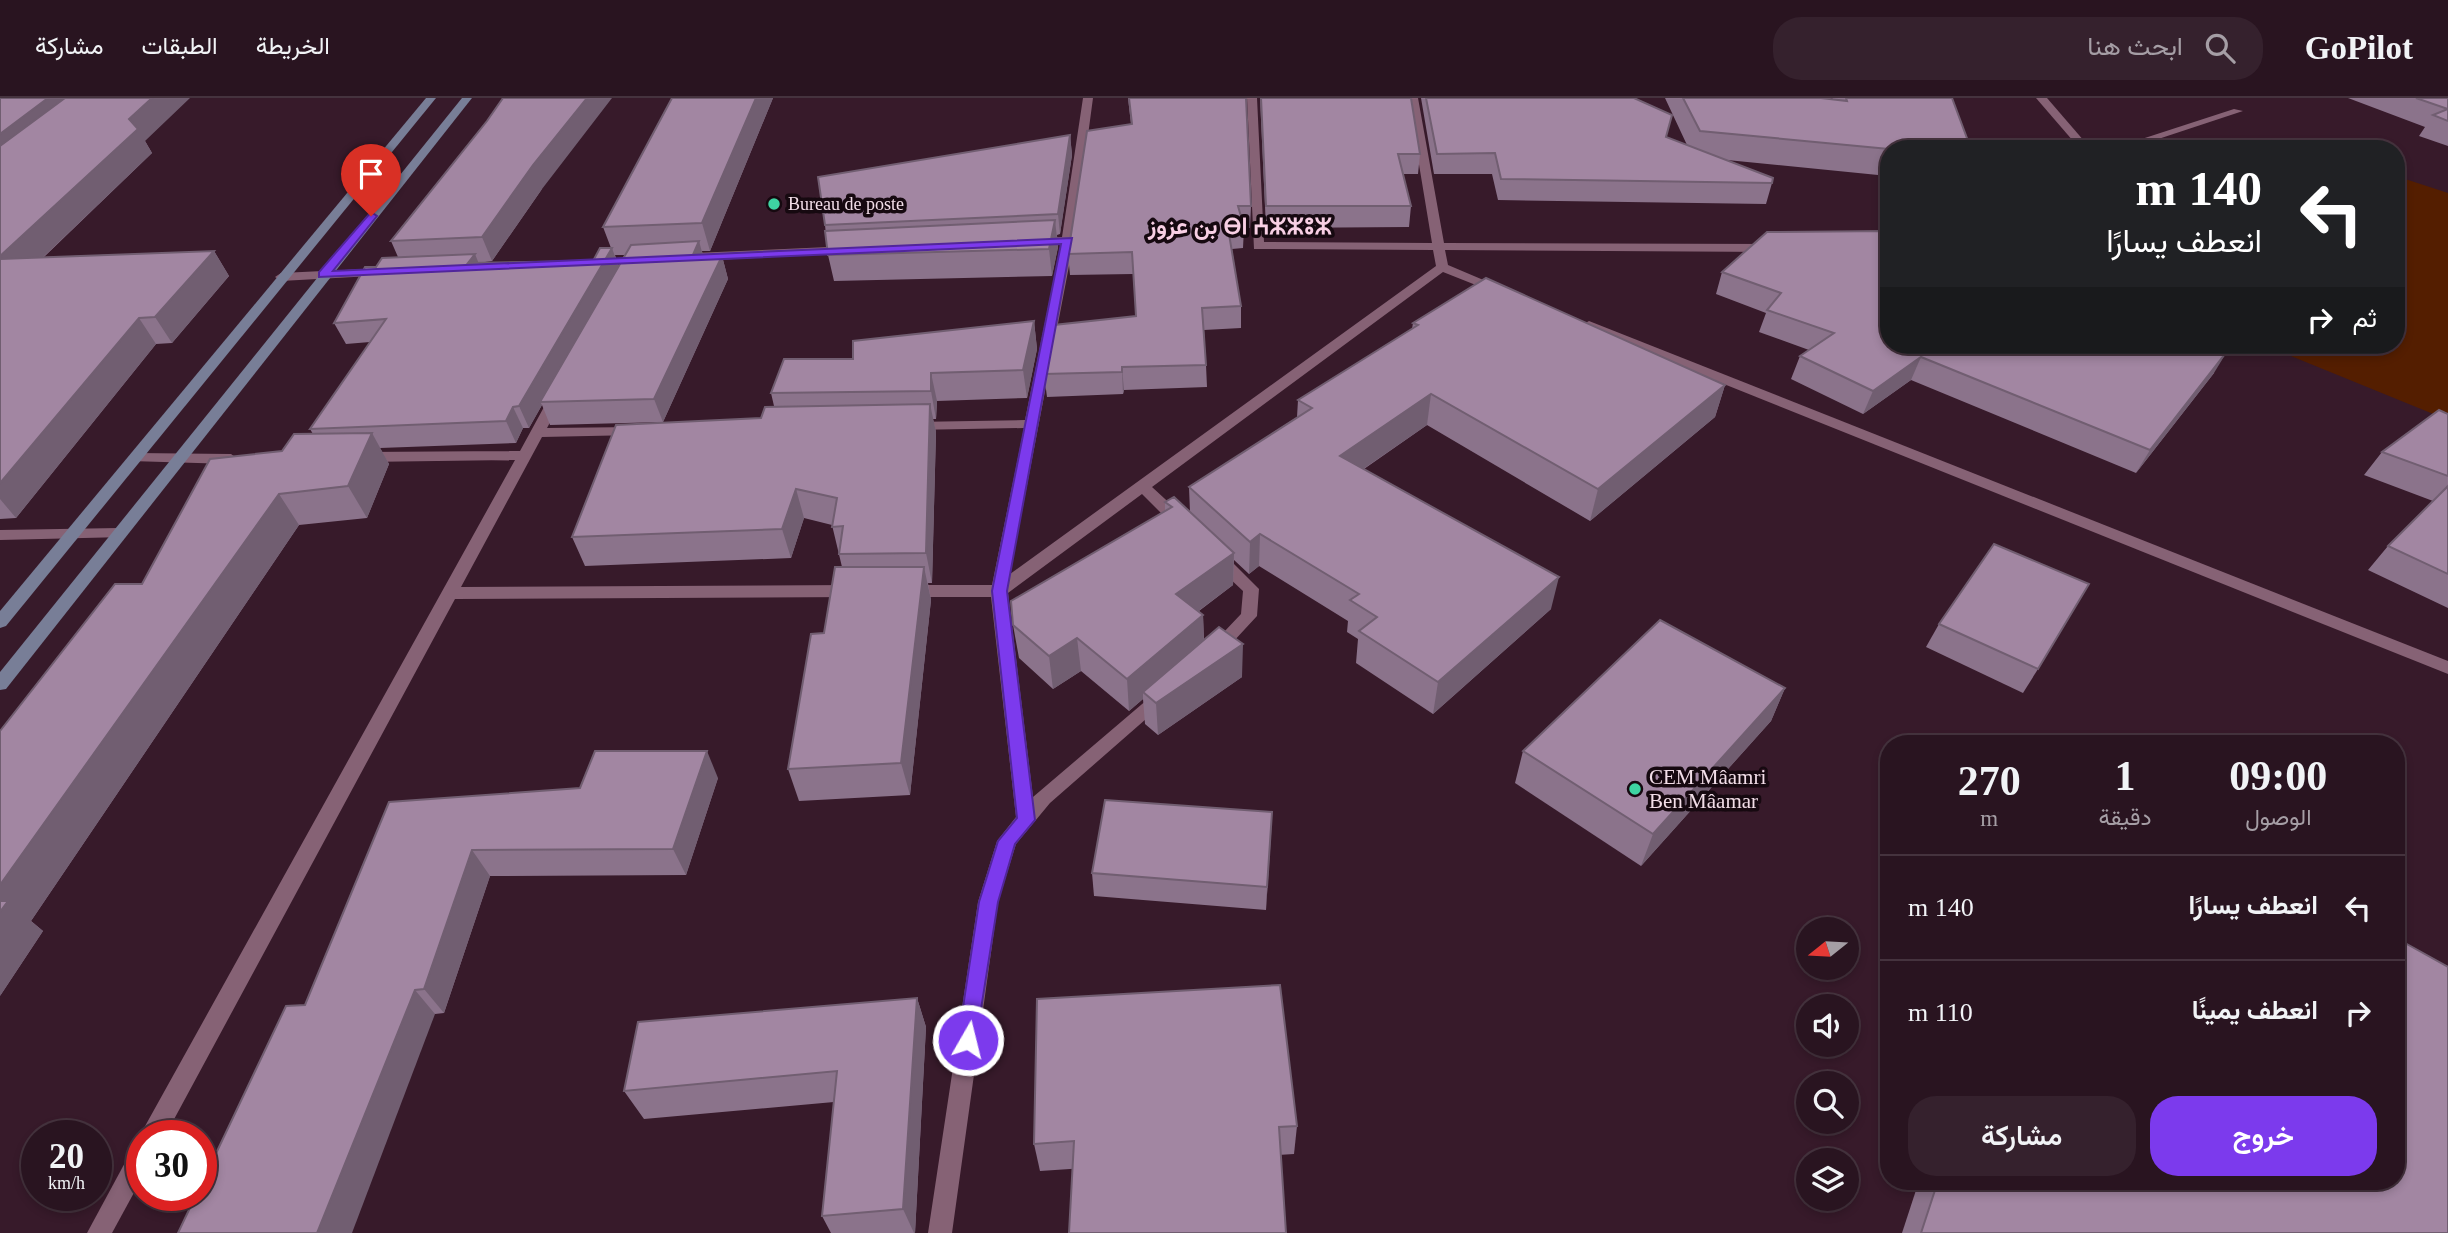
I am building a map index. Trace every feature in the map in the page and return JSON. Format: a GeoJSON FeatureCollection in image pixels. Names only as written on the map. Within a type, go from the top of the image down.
{"type":"FeatureCollection","features":[{"type":"Feature","properties":{"kind":"main road"},"geometry":{"type":"LineString","coordinates":[[0,622],[281,277],[431,98]]}},
{"type":"Feature","properties":{"kind":"main road"},"geometry":{"type":"LineString","coordinates":[[0,684],[323,274],[467,98]]}},
{"type":"Feature","properties":{"kind":"street"},"geometry":{"type":"LineString","coordinates":[[1026,820],[999,591],[1068,240],[1088,98]]}},
{"type":"Feature","properties":{"kind":"street"},"geometry":{"type":"LineString","coordinates":[[1252,98],[1258,246],[1439,249],[1781,248]]}},
{"type":"Feature","properties":{"kind":"street"},"geometry":{"type":"LineString","coordinates":[[1413,98],[1442,267]]}},
{"type":"Feature","properties":{"kind":"street"},"geometry":{"type":"LineString","coordinates":[[2041,98],[2078,140]]}},
{"type":"Feature","properties":{"kind":"street"},"geometry":{"type":"LineString","coordinates":[[2145,140],[2238,111]]}},
{"type":"Feature","properties":{"kind":"street"},"geometry":{"type":"LineString","coordinates":[[1027,242],[1068,240]]}},
{"type":"Feature","properties":{"kind":"street"},"geometry":{"type":"LineString","coordinates":[[674,258],[864,250]]}},
{"type":"Feature","properties":{"kind":"street"},"geometry":{"type":"LineString","coordinates":[[1442,267],[1520,298]]}},
{"type":"Feature","properties":{"kind":"street"},"geometry":{"type":"LineString","coordinates":[[447,593],[999,591],[1442,267]]}},
{"type":"Feature","properties":{"kind":"street"},"geometry":{"type":"LineString","coordinates":[[281,277],[404,271]]}},
{"type":"Feature","properties":{"kind":"street"},"geometry":{"type":"LineString","coordinates":[[1571,318],[2448,668]]}},
{"type":"Feature","properties":{"kind":"street"},"geometry":{"type":"LineString","coordinates":[[161,1120],[447,593],[569,375]]}},
{"type":"Feature","properties":{"kind":"street"},"geometry":{"type":"LineString","coordinates":[[894,427],[1032,424]]}},
{"type":"Feature","properties":{"kind":"street"},"geometry":{"type":"LineString","coordinates":[[537,433],[647,431]]}},
{"type":"Feature","properties":{"kind":"street"},"geometry":{"type":"LineString","coordinates":[[344,457],[525,455]]}},
{"type":"Feature","properties":{"kind":"street"},"geometry":{"type":"LineString","coordinates":[[135,458],[247,459]]}},
{"type":"Feature","properties":{"kind":"street"},"geometry":{"type":"LineString","coordinates":[[1142,486],[1251,589],[1249,616],[1234,634],[1202,662]]}},
{"type":"Feature","properties":{"kind":"street"},"geometry":{"type":"LineString","coordinates":[[0,535],[119,533]]}},
{"type":"Feature","properties":{"kind":"street"},"geometry":{"type":"LineString","coordinates":[[940,1233],[988,902],[1007,841],[1044,799],[1171,689]]}},
{"type":"Feature","properties":{"kind":"street"},"geometry":{"type":"LineString","coordinates":[[99,1233],[126,1183]]}},
{"type":"Feature","properties":{"kind":"shaded area"},"geometry":{"type":"Polygon","coordinates":[[[2405,179],[2448,193],[2448,420],[2286,354],[2405,354],[2405,179]]]}},
{"type":"Feature","properties":{"kind":"building"},"geometry":{"type":"Polygon","coordinates":[[[0,98],[48,98],[0,134],[0,98]]]}},
{"type":"Feature","properties":{"kind":"building"},"geometry":{"type":"Polygon","coordinates":[[[65,98],[152,98],[129,119],[138,129],[0,256],[0,146],[65,98]]]}},
{"type":"Feature","properties":{"kind":"building"},"geometry":{"type":"Polygon","coordinates":[[[503,98],[587,98],[533,165],[482,237],[391,241],[487,121],[503,98]]]}},
{"type":"Feature","properties":{"kind":"building"},"geometry":{"type":"Polygon","coordinates":[[[672,98],[756,98],[702,223],[603,227],[672,98]]]}},
{"type":"Feature","properties":{"kind":"building"},"geometry":{"type":"Polygon","coordinates":[[[1129,98],[1246,98],[1251,206],[1238,206],[1244,227],[1228,228],[1241,306],[1202,308],[1206,365],[1122,367],[1122,372],[1044,374],[1054,325],[1136,316],[1132,252],[1068,254],[1087,131],[1132,124],[1129,98]]]}},
{"type":"Feature","properties":{"kind":"building"},"geometry":{"type":"Polygon","coordinates":[[[1261,98],[1411,98],[1420,154],[1398,154],[1411,206],[1266,206],[1261,98]]]}},
{"type":"Feature","properties":{"kind":"building"},"geometry":{"type":"Polygon","coordinates":[[[1426,98],[1634,98],[1672,115],[1666,137],[1773,178],[1772,183],[1501,179],[1495,153],[1437,154],[1426,98]]]}},
{"type":"Feature","properties":{"kind":"building"},"geometry":{"type":"Polygon","coordinates":[[[1683,98],[1821,98],[1847,101],[1846,98],[1952,98],[1968,140],[1880,140],[1880,148],[1700,131],[1683,98]]]}},
{"type":"Feature","properties":{"kind":"building"},"geometry":{"type":"Polygon","coordinates":[[[2416,98],[2448,98],[2448,109],[2416,98]]]}},
{"type":"Feature","properties":{"kind":"building"},"geometry":{"type":"Polygon","coordinates":[[[2448,109],[2448,121],[2433,115],[2448,109]]]}},
{"type":"Feature","properties":{"kind":"building"},"geometry":{"type":"Polygon","coordinates":[[[1070,135],[1058,214],[825,225],[818,177],[1070,135]]]}},
{"type":"Feature","properties":{"kind":"building"},"geometry":{"type":"Polygon","coordinates":[[[1055,220],[1049,249],[828,255],[825,231],[1055,220]]]}},
{"type":"Feature","properties":{"kind":"building"},"geometry":{"type":"Polygon","coordinates":[[[1880,231],[1880,354],[2225,354],[2150,450],[1921,357],[1873,391],[1800,356],[1834,333],[1767,310],[1781,293],[1722,272],[1767,232],[1880,231]]]}},
{"type":"Feature","properties":{"kind":"building"},"geometry":{"type":"Polygon","coordinates":[[[699,241],[692,257],[722,256],[654,399],[540,402],[631,245],[699,241]]]}},
{"type":"Feature","properties":{"kind":"building"},"geometry":{"type":"Polygon","coordinates":[[[600,248],[612,248],[519,406],[513,407],[506,421],[310,429],[386,319],[334,323],[365,267],[376,267],[382,258],[475,254],[468,263],[593,261],[600,248]]]}},
{"type":"Feature","properties":{"kind":"building"},"geometry":{"type":"Polygon","coordinates":[[[214,251],[155,317],[139,318],[0,483],[0,259],[214,251]]]}},
{"type":"Feature","properties":{"kind":"building"},"geometry":{"type":"Polygon","coordinates":[[[1486,278],[1725,385],[1598,489],[1431,394],[1340,456],[1559,577],[1438,682],[1359,631],[1377,617],[1350,600],[1359,594],[1260,534],[1250,542],[1189,487],[1312,408],[1298,400],[1418,325],[1413,323],[1486,278]]]}},
{"type":"Feature","properties":{"kind":"building"},"geometry":{"type":"Polygon","coordinates":[[[1034,321],[1023,370],[931,373],[931,391],[771,393],[784,359],[853,359],[853,341],[1034,321]]]}},
{"type":"Feature","properties":{"kind":"building"},"geometry":{"type":"Polygon","coordinates":[[[930,404],[926,553],[839,554],[843,526],[832,527],[837,498],[796,489],[782,529],[572,537],[616,425],[761,418],[765,407],[930,404]]]}},
{"type":"Feature","properties":{"kind":"building"},"geometry":{"type":"Polygon","coordinates":[[[2439,410],[2448,414],[2448,476],[2382,452],[2439,410]]]}},
{"type":"Feature","properties":{"kind":"building"},"geometry":{"type":"Polygon","coordinates":[[[372,433],[348,486],[279,494],[0,885],[0,731],[115,584],[142,584],[210,459],[282,451],[294,434],[372,433]]]}},
{"type":"Feature","properties":{"kind":"building"},"geometry":{"type":"Polygon","coordinates":[[[2448,486],[2448,574],[2388,546],[2448,486]]]}},
{"type":"Feature","properties":{"kind":"building"},"geometry":{"type":"Polygon","coordinates":[[[1174,497],[1234,553],[1176,594],[1203,615],[1127,679],[1077,638],[1049,656],[1013,625],[1011,601],[1172,507],[1165,502],[1174,497]]]}},
{"type":"Feature","properties":{"kind":"building"},"geometry":{"type":"Polygon","coordinates":[[[1994,544],[2089,584],[2038,669],[1939,624],[1994,544]]]}},
{"type":"Feature","properties":{"kind":"building"},"geometry":{"type":"Polygon","coordinates":[[[835,567],[924,567],[901,763],[788,769],[811,634],[824,633],[835,567]]]}},
{"type":"Feature","properties":{"kind":"building"},"geometry":{"type":"Polygon","coordinates":[[[1660,620],[1785,688],[1653,834],[1523,751],[1660,620]]]}},
{"type":"Feature","properties":{"kind":"building"},"geometry":{"type":"Polygon","coordinates":[[[1219,627],[1243,644],[1156,703],[1143,692],[1219,627]]]}},
{"type":"Feature","properties":{"kind":"building"},"geometry":{"type":"Polygon","coordinates":[[[595,751],[707,751],[673,849],[472,850],[424,989],[415,990],[317,1233],[178,1233],[188,1211],[217,1211],[217,1151],[286,1006],[305,1005],[389,802],[580,788],[595,751]]]}},
{"type":"Feature","properties":{"kind":"building"},"geometry":{"type":"Polygon","coordinates":[[[1105,800],[1272,812],[1267,887],[1092,873],[1105,800]]]}},
{"type":"Feature","properties":{"kind":"building"},"geometry":{"type":"Polygon","coordinates":[[[0,901],[8,901],[0,912],[0,901]]]}},
{"type":"Feature","properties":{"kind":"building"},"geometry":{"type":"Polygon","coordinates":[[[2405,943],[2448,967],[2448,1233],[1921,1233],[1935,1190],[2405,1190],[2405,943]]]}},
{"type":"Feature","properties":{"kind":"building"},"geometry":{"type":"Polygon","coordinates":[[[1280,985],[1297,1126],[1279,1127],[1286,1233],[1069,1233],[1074,1141],[1034,1144],[1037,999],[1280,985]]]}},
{"type":"Feature","properties":{"kind":"building"},"geometry":{"type":"Polygon","coordinates":[[[917,998],[903,1209],[822,1216],[837,1071],[624,1091],[638,1022],[917,998]]]}},
{"type":"Feature","properties":{"kind":"place","name":"Bureau de poste"},"geometry":{"type":"Point","coordinates":[774,204]}},
{"type":"Feature","properties":{"kind":"place","name":"CEM Mâamri Ben Mâamar"},"geometry":{"type":"Point","coordinates":[1635,789]}},
{"type":"Feature","properties":{"kind":"district","name":"بن عزوز ⴱⵏ ⵄⵣⵣⵓⵣ"},"geometry":{"type":"Point","coordinates":[1240,226]}},
{"type":"Feature","properties":{"kind":"route"},"geometry":{"type":"LineString","coordinates":[[371,216],[323,274],[1068,240],[999,591],[1026,820],[1007,841],[988,902],[968,1040]]}}]}
